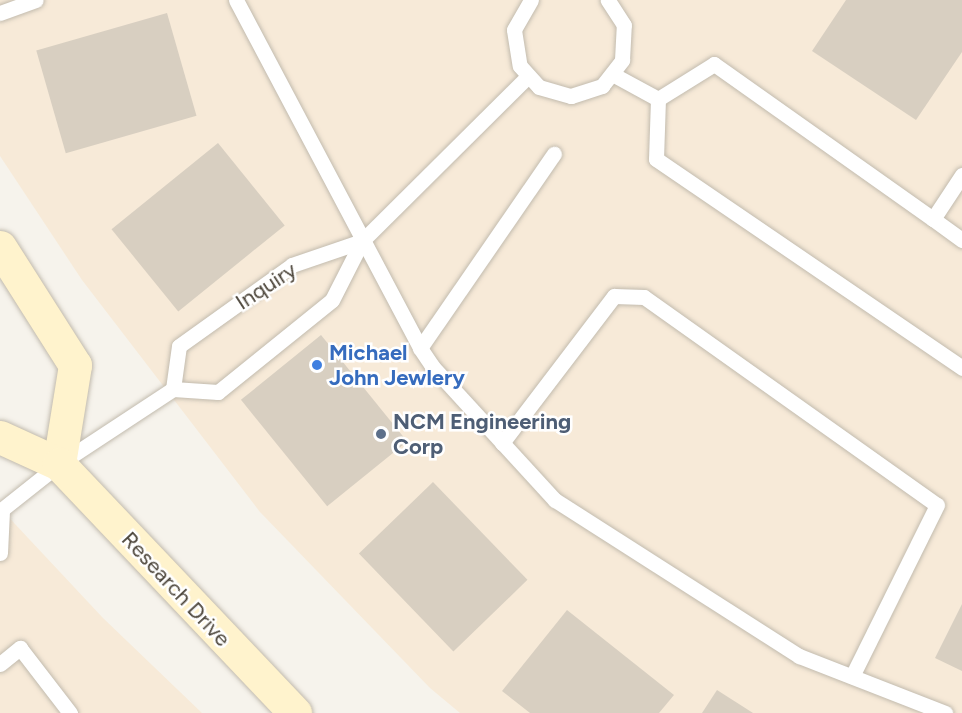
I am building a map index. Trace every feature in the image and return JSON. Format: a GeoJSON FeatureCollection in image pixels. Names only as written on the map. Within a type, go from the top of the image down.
{"type":"FeatureCollection","features":[{"type":"Feature","properties":{"kind":"main road"},"geometry":{"type":"LineString","coordinates":[[0,247],[75,365],[58,464]]}},
{"type":"Feature","properties":{"kind":"main road","name":"Research Drive"},"geometry":{"type":"LineString","coordinates":[[0,437],[58,464],[295,713]]}},
{"type":"Feature","properties":{"kind":"lane"},"geometry":{"type":"LineString","coordinates":[[0,13],[36,0]]}},
{"type":"Feature","properties":{"kind":"lane"},"geometry":{"type":"LineString","coordinates":[[236,0],[420,348],[555,500],[799,656],[945,713]]}},
{"type":"Feature","properties":{"kind":"lane"},"geometry":{"type":"LineString","coordinates":[[531,0],[514,30],[514,48],[527,77],[547,91],[571,96],[587,93],[614,75],[626,42],[612,5],[630,0]]}},
{"type":"Feature","properties":{"kind":"lane"},"geometry":{"type":"LineString","coordinates":[[658,99],[714,64],[962,240]]}},
{"type":"Feature","properties":{"kind":"lane"},"geometry":{"type":"LineString","coordinates":[[614,75],[658,99]]}},
{"type":"Feature","properties":{"kind":"lane"},"geometry":{"type":"LineString","coordinates":[[0,553],[1,511],[58,464],[172,388],[218,392],[332,300],[362,241],[527,77]]}},
{"type":"Feature","properties":{"kind":"lane"},"geometry":{"type":"LineString","coordinates":[[658,99],[656,159],[962,368]]}},
{"type":"Feature","properties":{"kind":"lane"},"geometry":{"type":"LineString","coordinates":[[420,348],[554,154]]}},
{"type":"Feature","properties":{"kind":"lane"},"geometry":{"type":"LineString","coordinates":[[933,219],[962,175]]}},
{"type":"Feature","properties":{"kind":"lane","name":"Inquiry"},"geometry":{"type":"LineString","coordinates":[[172,388],[179,346],[292,265],[362,241]]}},
{"type":"Feature","properties":{"kind":"lane"},"geometry":{"type":"LineString","coordinates":[[502,443],[614,296],[644,297],[937,505],[852,676]]}},
{"type":"Feature","properties":{"kind":"lane"},"geometry":{"type":"LineString","coordinates":[[0,664],[20,648],[70,713]]}},
{"type":"Feature","properties":{"kind":"shaded area"},"geometry":{"type":"Polygon","coordinates":[[[0,0],[962,0],[962,713],[460,713],[430,688],[260,512],[82,280],[0,156],[0,0]]]}},
{"type":"Feature","properties":{"kind":"shaded area"},"geometry":{"type":"Polygon","coordinates":[[[0,508],[103,618],[202,713],[0,713],[0,508]]]}},
{"type":"Feature","properties":{"kind":"building"},"geometry":{"type":"Polygon","coordinates":[[[846,0],[962,0],[962,52],[916,120],[812,51],[846,0]]]}},
{"type":"Feature","properties":{"kind":"building"},"geometry":{"type":"Polygon","coordinates":[[[167,13],[196,116],[66,153],[36,50],[167,13]]]}},
{"type":"Feature","properties":{"kind":"building"},"geometry":{"type":"Polygon","coordinates":[[[218,143],[285,225],[178,312],[112,229],[218,143]]]}},
{"type":"Feature","properties":{"kind":"building"},"geometry":{"type":"Polygon","coordinates":[[[321,335],[407,441],[327,506],[241,400],[321,335]]]}},
{"type":"Feature","properties":{"kind":"building"},"geometry":{"type":"Polygon","coordinates":[[[433,482],[527,580],[453,651],[359,554],[433,482]]]}},
{"type":"Feature","properties":{"kind":"building"},"geometry":{"type":"Polygon","coordinates":[[[962,604],[962,671],[935,658],[962,604]]]}},
{"type":"Feature","properties":{"kind":"building"},"geometry":{"type":"Polygon","coordinates":[[[567,610],[674,695],[659,713],[530,713],[502,691],[567,610]]]}},
{"type":"Feature","properties":{"kind":"building"},"geometry":{"type":"Polygon","coordinates":[[[717,690],[753,713],[702,713],[717,690]]]}},
{"type":"Feature","properties":{"kind":"place","name":"Michael John Jewlery"},"geometry":{"type":"Point","coordinates":[317,365]}},
{"type":"Feature","properties":{"kind":"place","name":"NCM Engineering Corp"},"geometry":{"type":"Point","coordinates":[381,434]}}]}
